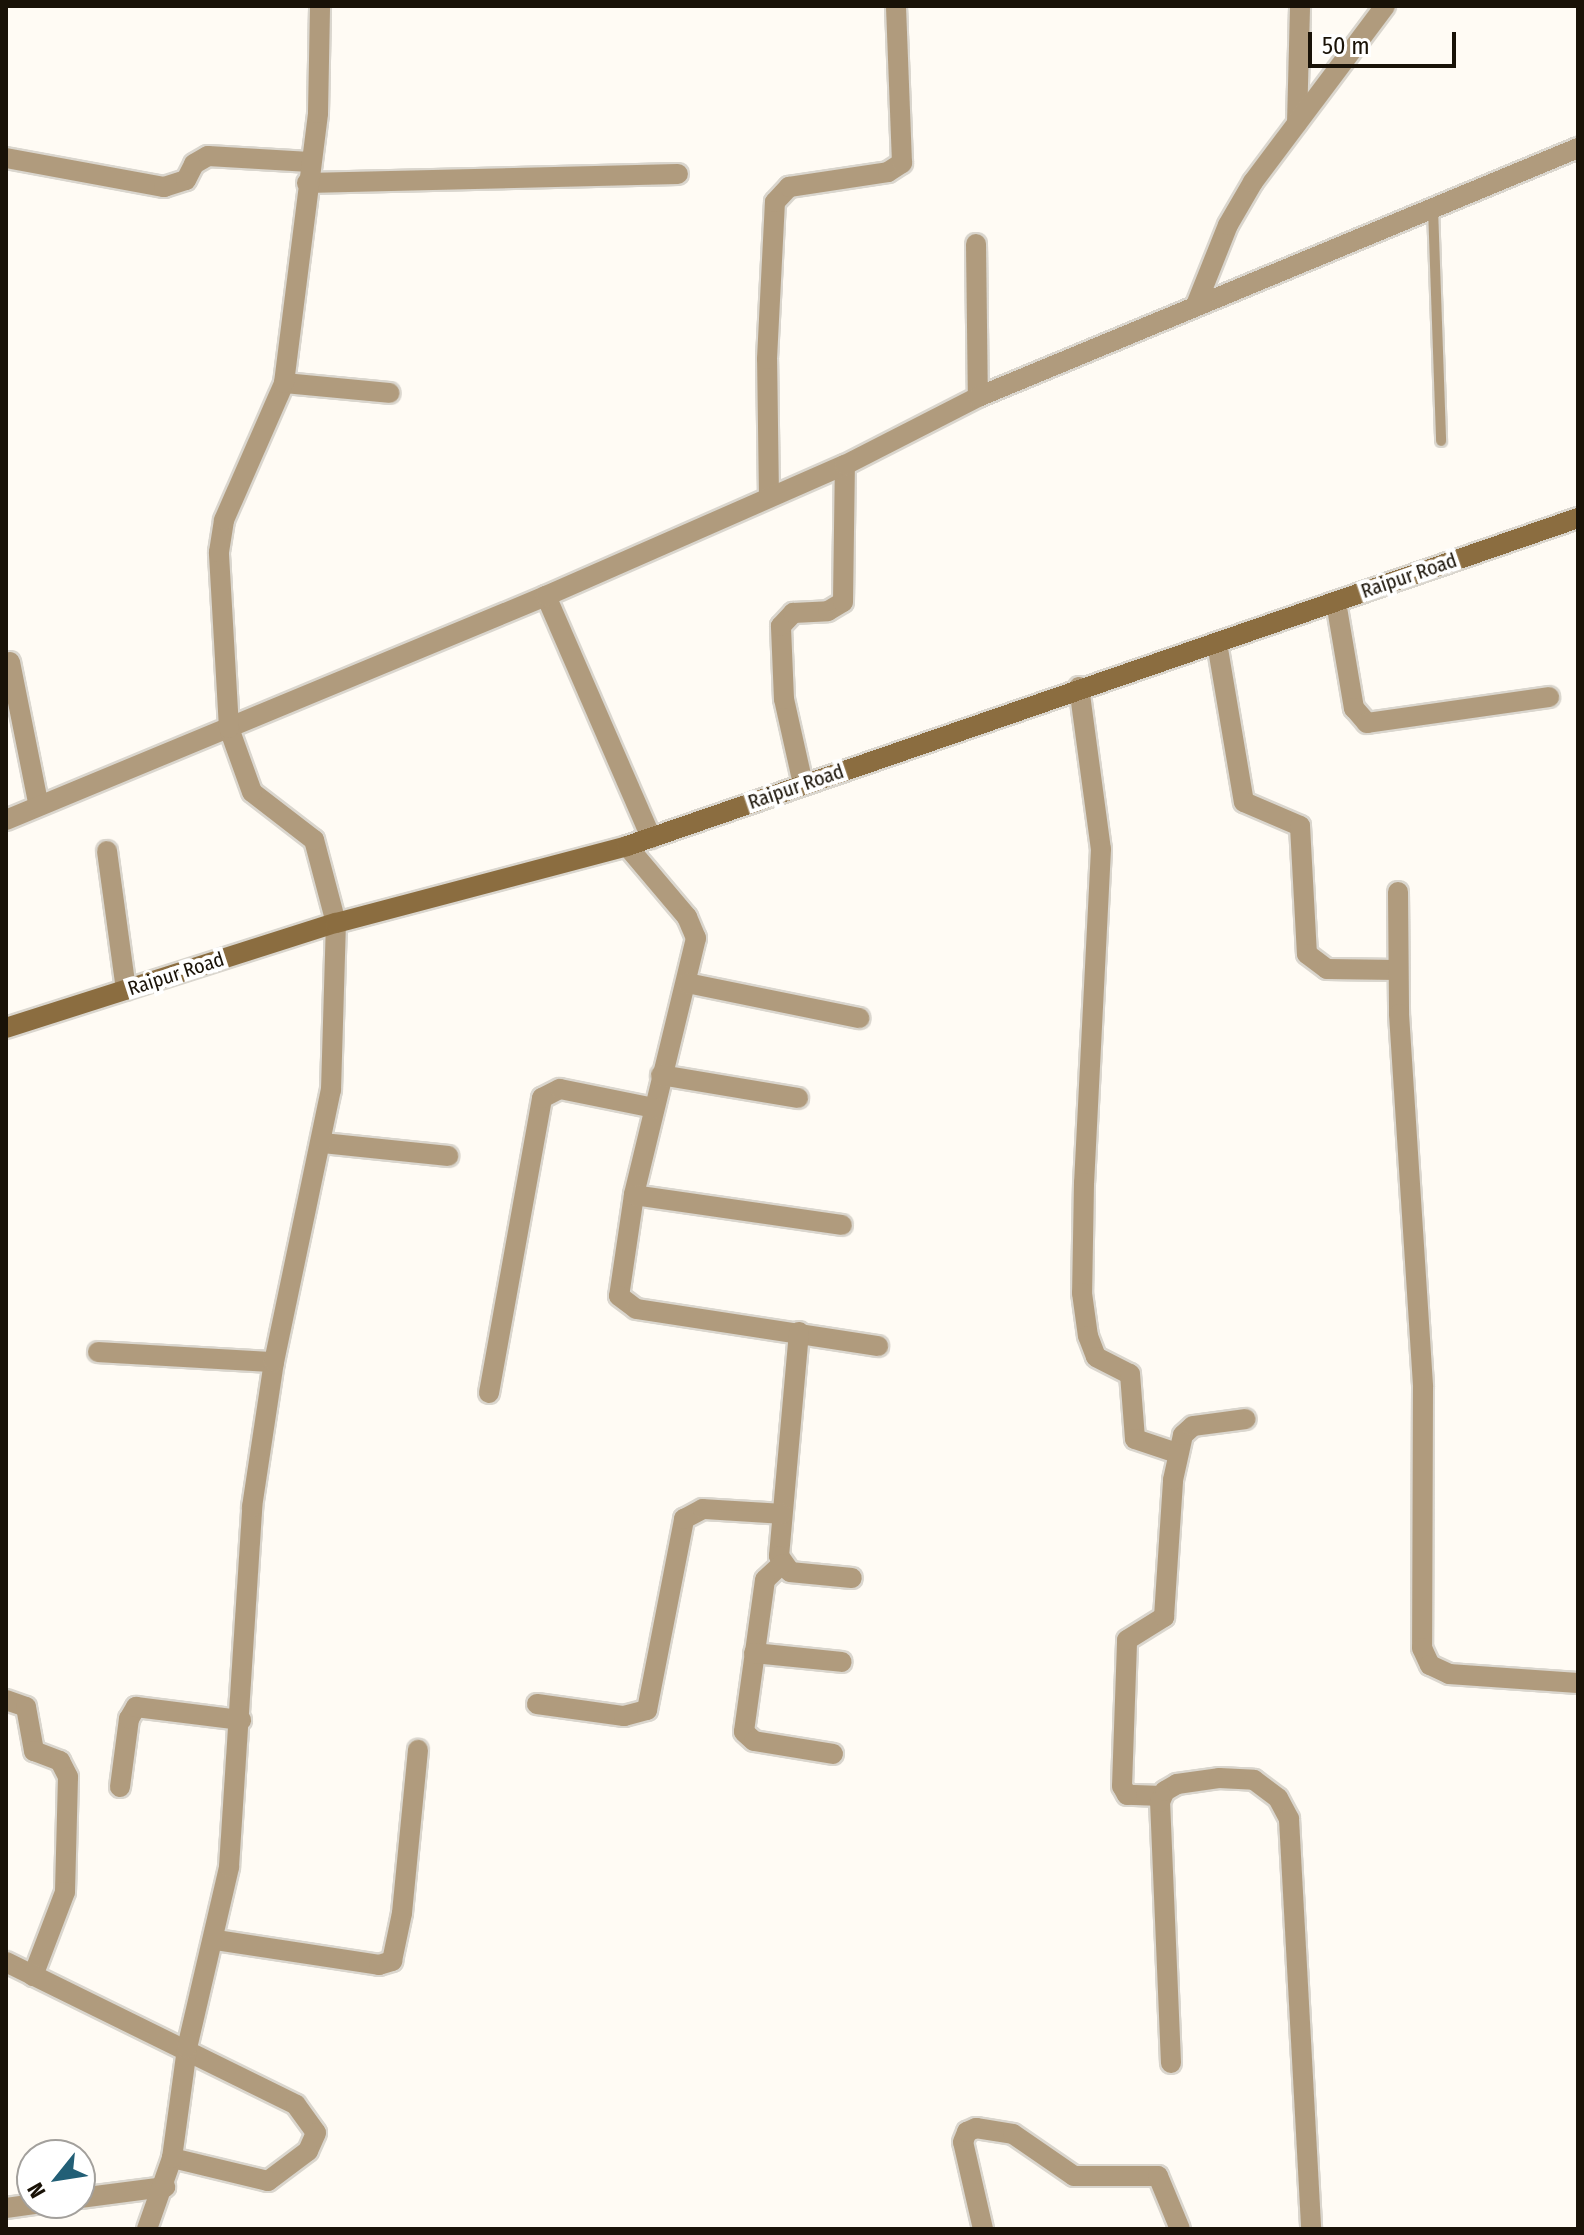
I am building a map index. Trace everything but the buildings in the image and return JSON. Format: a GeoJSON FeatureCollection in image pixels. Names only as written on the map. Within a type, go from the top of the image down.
{"type":"FeatureCollection","features":[{"type":"Feature","properties":{"kind":"main road","name":"Raipur Road"},"geometry":{"type":"LineString","coordinates":[[6,1028],[336,923],[627,846],[1079,687],[1217,643],[1578,518]]}},
{"type":"Feature","properties":{"kind":"street"},"geometry":{"type":"LineString","coordinates":[[147,2229],[165,2187],[172,2158],[187,2048],[216,1940],[229,1867],[241,1720],[252,1507],[274,1362],[323,1143],[331,1090],[336,923],[314,840],[252,792],[229,728],[221,533],[284,383],[318,113],[320,6]]}},
{"type":"Feature","properties":{"kind":"street"},"geometry":{"type":"LineString","coordinates":[[769,497],[767,359],[775,202],[789,187],[888,172],[902,163],[896,6]]}},
{"type":"Feature","properties":{"kind":"street"},"geometry":{"type":"LineString","coordinates":[[1297,123],[1300,6]]}},
{"type":"Feature","properties":{"kind":"street"},"geometry":{"type":"LineString","coordinates":[[1196,305],[1228,225],[1297,123],[1385,6]]}},
{"type":"Feature","properties":{"kind":"street"},"geometry":{"type":"LineString","coordinates":[[6,820],[38,802],[229,728],[546,596],[845,465],[978,397],[1578,148]]}},
{"type":"Feature","properties":{"kind":"street"},"geometry":{"type":"LineString","coordinates":[[6,158],[164,187],[180,184],[194,164],[208,156],[310,162]]}},
{"type":"Feature","properties":{"kind":"street"},"geometry":{"type":"LineString","coordinates":[[307,183],[678,174]]}},
{"type":"Feature","properties":{"kind":"street"},"geometry":{"type":"LineString","coordinates":[[976,244],[978,397]]}},
{"type":"Feature","properties":{"kind":"street"},"geometry":{"type":"LineString","coordinates":[[284,383],[390,393]]}},
{"type":"Feature","properties":{"kind":"street"},"geometry":{"type":"LineString","coordinates":[[803,784],[784,699],[781,626],[789,614],[828,611],[843,602],[845,465]]}},
{"type":"Feature","properties":{"kind":"street"},"geometry":{"type":"LineString","coordinates":[[546,596],[651,838]]}},
{"type":"Feature","properties":{"kind":"street"},"geometry":{"type":"LineString","coordinates":[[1336,602],[1354,708],[1367,723],[1549,697]]}},
{"type":"Feature","properties":{"kind":"street"},"geometry":{"type":"LineString","coordinates":[[1217,643],[1244,802],[1300,826],[1307,954],[1327,969],[1398,970]]}},
{"type":"Feature","properties":{"kind":"street"},"geometry":{"type":"LineString","coordinates":[[10,662],[38,802]]}},
{"type":"Feature","properties":{"kind":"street"},"geometry":{"type":"LineString","coordinates":[[1079,687],[1101,849],[1084,1183],[1082,1293],[1088,1336],[1096,1357],[1130,1374],[1135,1439],[1177,1453]]}},
{"type":"Feature","properties":{"kind":"street"},"geometry":{"type":"LineString","coordinates":[[627,846],[693,928],[687,983],[661,1075],[617,1290],[629,1307],[878,1346]]}},
{"type":"Feature","properties":{"kind":"street"},"geometry":{"type":"LineString","coordinates":[[107,851],[126,990]]}},
{"type":"Feature","properties":{"kind":"street"},"geometry":{"type":"LineString","coordinates":[[1398,892],[1398,970],[1423,1387],[1422,1648],[1430,1665],[1449,1674],[1578,1683]]}},
{"type":"Feature","properties":{"kind":"street"},"geometry":{"type":"LineString","coordinates":[[687,983],[859,1018]]}},
{"type":"Feature","properties":{"kind":"street"},"geometry":{"type":"LineString","coordinates":[[661,1075],[798,1098]]}},
{"type":"Feature","properties":{"kind":"street"},"geometry":{"type":"LineString","coordinates":[[489,1393],[542,1098],[560,1089],[654,1108]]}},
{"type":"Feature","properties":{"kind":"street"},"geometry":{"type":"LineString","coordinates":[[323,1143],[448,1156]]}},
{"type":"Feature","properties":{"kind":"street"},"geometry":{"type":"LineString","coordinates":[[634,1195],[842,1225]]}},
{"type":"Feature","properties":{"kind":"street"},"geometry":{"type":"LineString","coordinates":[[799,1332],[782,1514],[782,1564],[765,1580],[743,1717],[747,1736],[833,1754]]}},
{"type":"Feature","properties":{"kind":"street"},"geometry":{"type":"LineString","coordinates":[[98,1352],[274,1362]]}},
{"type":"Feature","properties":{"kind":"street"},"geometry":{"type":"LineString","coordinates":[[1246,1419],[1193,1426],[1183,1435],[1177,1453],[1164,1617],[1127,1640],[1120,1777],[1127,1795],[1162,1796],[1177,1784],[1240,1777],[1267,1788],[1285,1807],[1299,1937],[1311,2229]]}},
{"type":"Feature","properties":{"kind":"street"},"geometry":{"type":"LineString","coordinates":[[537,1704],[624,1716],[647,1710],[684,1519],[703,1509],[782,1514]]}},
{"type":"Feature","properties":{"kind":"street"},"geometry":{"type":"LineString","coordinates":[[782,1564],[796,1574],[852,1578]]}},
{"type":"Feature","properties":{"kind":"street"},"geometry":{"type":"LineString","coordinates":[[754,1653],[842,1662]]}},
{"type":"Feature","properties":{"kind":"street"},"geometry":{"type":"LineString","coordinates":[[6,1700],[26,1707],[34,1751],[60,1761],[68,1777],[65,1892],[33,1976]]}},
{"type":"Feature","properties":{"kind":"street"},"geometry":{"type":"LineString","coordinates":[[120,1787],[129,1719],[136,1707],[241,1720]]}},
{"type":"Feature","properties":{"kind":"street"},"geometry":{"type":"LineString","coordinates":[[216,1940],[379,1965],[392,1961],[418,1750]]}},
{"type":"Feature","properties":{"kind":"street"},"geometry":{"type":"LineString","coordinates":[[1162,1796],[1171,2063]]}},
{"type":"Feature","properties":{"kind":"street"},"geometry":{"type":"LineString","coordinates":[[6,1962],[187,2048],[296,2105],[312,2123],[316,2138],[301,2157],[260,2183],[172,2158]]}},
{"type":"Feature","properties":{"kind":"street"},"geometry":{"type":"LineString","coordinates":[[983,2229],[963,2142],[967,2132],[976,2128],[1013,2134],[1055,2168],[1074,2176],[1158,2176],[1180,2229]]}},
{"type":"Feature","properties":{"kind":"street"},"geometry":{"type":"LineString","coordinates":[[96,2196],[165,2187]]}},
{"type":"Feature","properties":{"kind":"lane"},"geometry":{"type":"LineString","coordinates":[[1433,208],[1441,441]]}}]}
